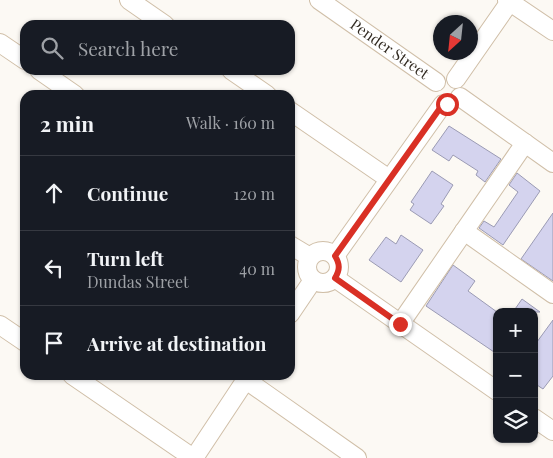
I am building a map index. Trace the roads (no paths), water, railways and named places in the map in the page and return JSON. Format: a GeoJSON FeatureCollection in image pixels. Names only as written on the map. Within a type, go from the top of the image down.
{"type":"FeatureCollection","features":[{"type":"Feature","properties":{"kind":"street"},"geometry":{"type":"LineString","coordinates":[[129,0],[159,20]]}},
{"type":"Feature","properties":{"kind":"street","name":"Pender Street"},"geometry":{"type":"LineString","coordinates":[[319,0],[436,82]]}},
{"type":"Feature","properties":{"kind":"street"},"geometry":{"type":"LineString","coordinates":[[456,79],[509,1],[553,31]]}},
{"type":"Feature","properties":{"kind":"street"},"geometry":{"type":"LineString","coordinates":[[0,43],[20,57]]}},
{"type":"Feature","properties":{"kind":"street"},"geometry":{"type":"LineString","coordinates":[[46,75],[68,90]]}},
{"type":"Feature","properties":{"kind":"street"},"geometry":{"type":"LineString","coordinates":[[238,75],[260,90]]}},
{"type":"Feature","properties":{"kind":"street"},"geometry":{"type":"LineString","coordinates":[[448,76],[456,79],[462,89],[460,98],[451,104],[443,104],[434,94],[436,82],[448,76]]}},
{"type":"Feature","properties":{"kind":"street"},"geometry":{"type":"LineString","coordinates":[[460,98],[553,163]]}},
{"type":"Feature","properties":{"kind":"street"},"geometry":{"type":"LineString","coordinates":[[335,256],[443,104]]}},
{"type":"Feature","properties":{"kind":"street"},"geometry":{"type":"LineString","coordinates":[[295,114],[390,179]]}},
{"type":"Feature","properties":{"kind":"street"},"geometry":{"type":"LineString","coordinates":[[400,324],[525,143]]}},
{"type":"Feature","properties":{"kind":"street"},"geometry":{"type":"LineString","coordinates":[[464,231],[553,294]]}},
{"type":"Feature","properties":{"kind":"street"},"geometry":{"type":"LineString","coordinates":[[295,247],[310,257]]}},
{"type":"Feature","properties":{"kind":"street"},"geometry":{"type":"LineString","coordinates":[[322,251],[335,256],[339,269],[335,278],[322,284],[313,280],[307,272],[307,262],[310,257],[322,251]]}},
{"type":"Feature","properties":{"kind":"street"},"geometry":{"type":"LineString","coordinates":[[335,278],[493,388]]}},
{"type":"Feature","properties":{"kind":"street"},"geometry":{"type":"LineString","coordinates":[[295,307],[313,280]]}},
{"type":"Feature","properties":{"kind":"street"},"geometry":{"type":"LineString","coordinates":[[0,325],[20,339]]}},
{"type":"Feature","properties":{"kind":"street"},"geometry":{"type":"LineString","coordinates":[[80,380],[197,457],[246,380]]}},
{"type":"Feature","properties":{"kind":"street"},"geometry":{"type":"LineString","coordinates":[[252,380],[357,458]]}},
{"type":"Feature","properties":{"kind":"street"},"geometry":{"type":"LineString","coordinates":[[538,421],[553,431]]}}]}
